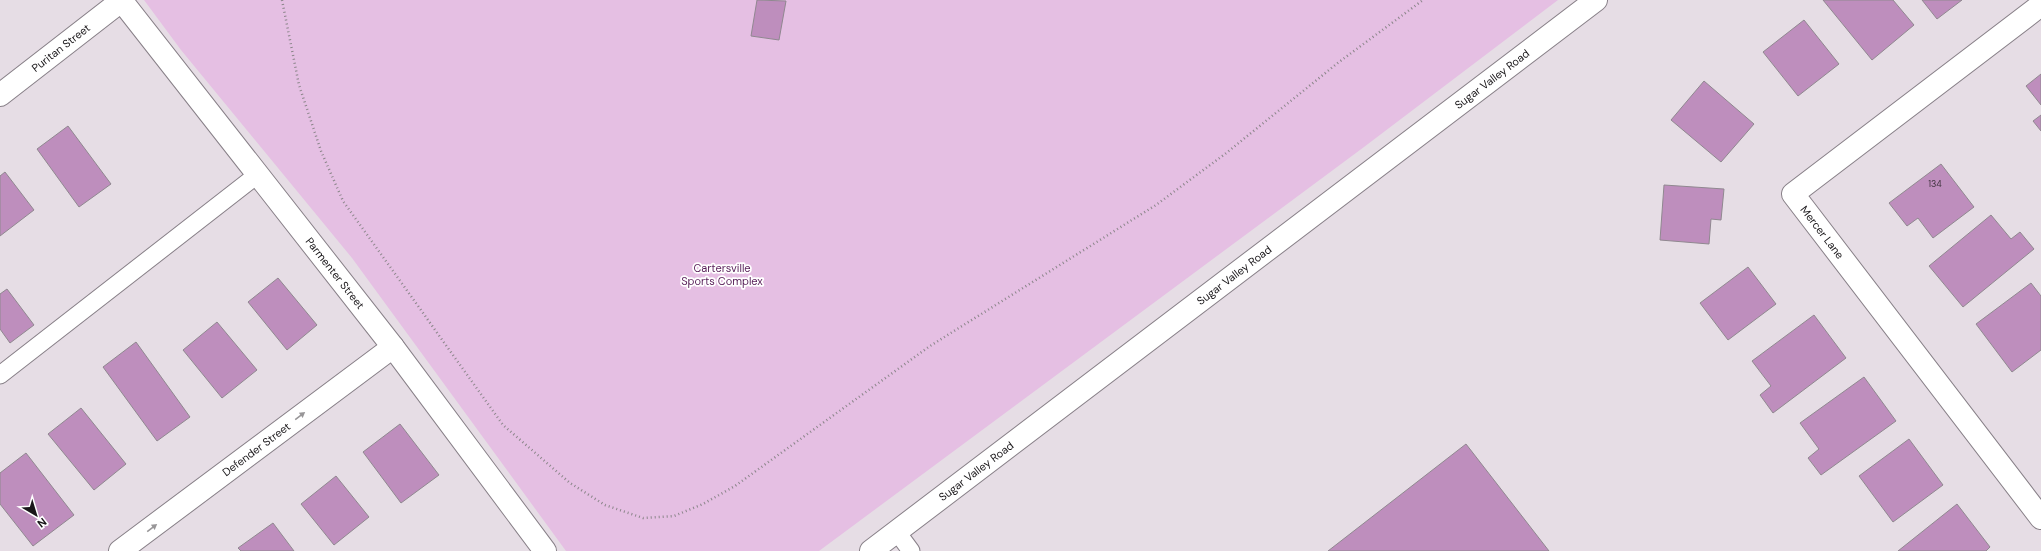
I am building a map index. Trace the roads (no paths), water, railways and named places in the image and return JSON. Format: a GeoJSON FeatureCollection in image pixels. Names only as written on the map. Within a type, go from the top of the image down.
{"type":"FeatureCollection","features":[{"type":"Feature","properties":{"kind":"street","name":"Puritan Street"},"geometry":{"type":"LineString","coordinates":[[0,95],[121,0]]}},
{"type":"Feature","properties":{"kind":"street","name":"Parmenter Street"},"geometry":{"type":"LineString","coordinates":[[121,0],[393,347],[545,551]]}},
{"type":"Feature","properties":{"kind":"street","name":"Sugar Valley Road"},"geometry":{"type":"LineString","coordinates":[[871,551],[1596,0]]}},
{"type":"Feature","properties":{"kind":"street","name":"Mercer Lane"},"geometry":{"type":"LineString","coordinates":[[2041,5],[1793,194],[2041,518]]}},
{"type":"Feature","properties":{"kind":"street","name":"Defender Street"},"geometry":{"type":"LineString","coordinates":[[120,551],[393,347]]}},
{"type":"Feature","properties":{"kind":"lane"},"geometry":{"type":"LineString","coordinates":[[0,375],[257,174]]}},
{"type":"Feature","properties":{"kind":"lane"},"geometry":{"type":"LineString","coordinates":[[897,532],[911,551]]}},
{"type":"Feature","properties":{"kind":"park label","name":"Cartersville Sports Complex"},"geometry":{"type":"Point","coordinates":[722,274]}}]}
